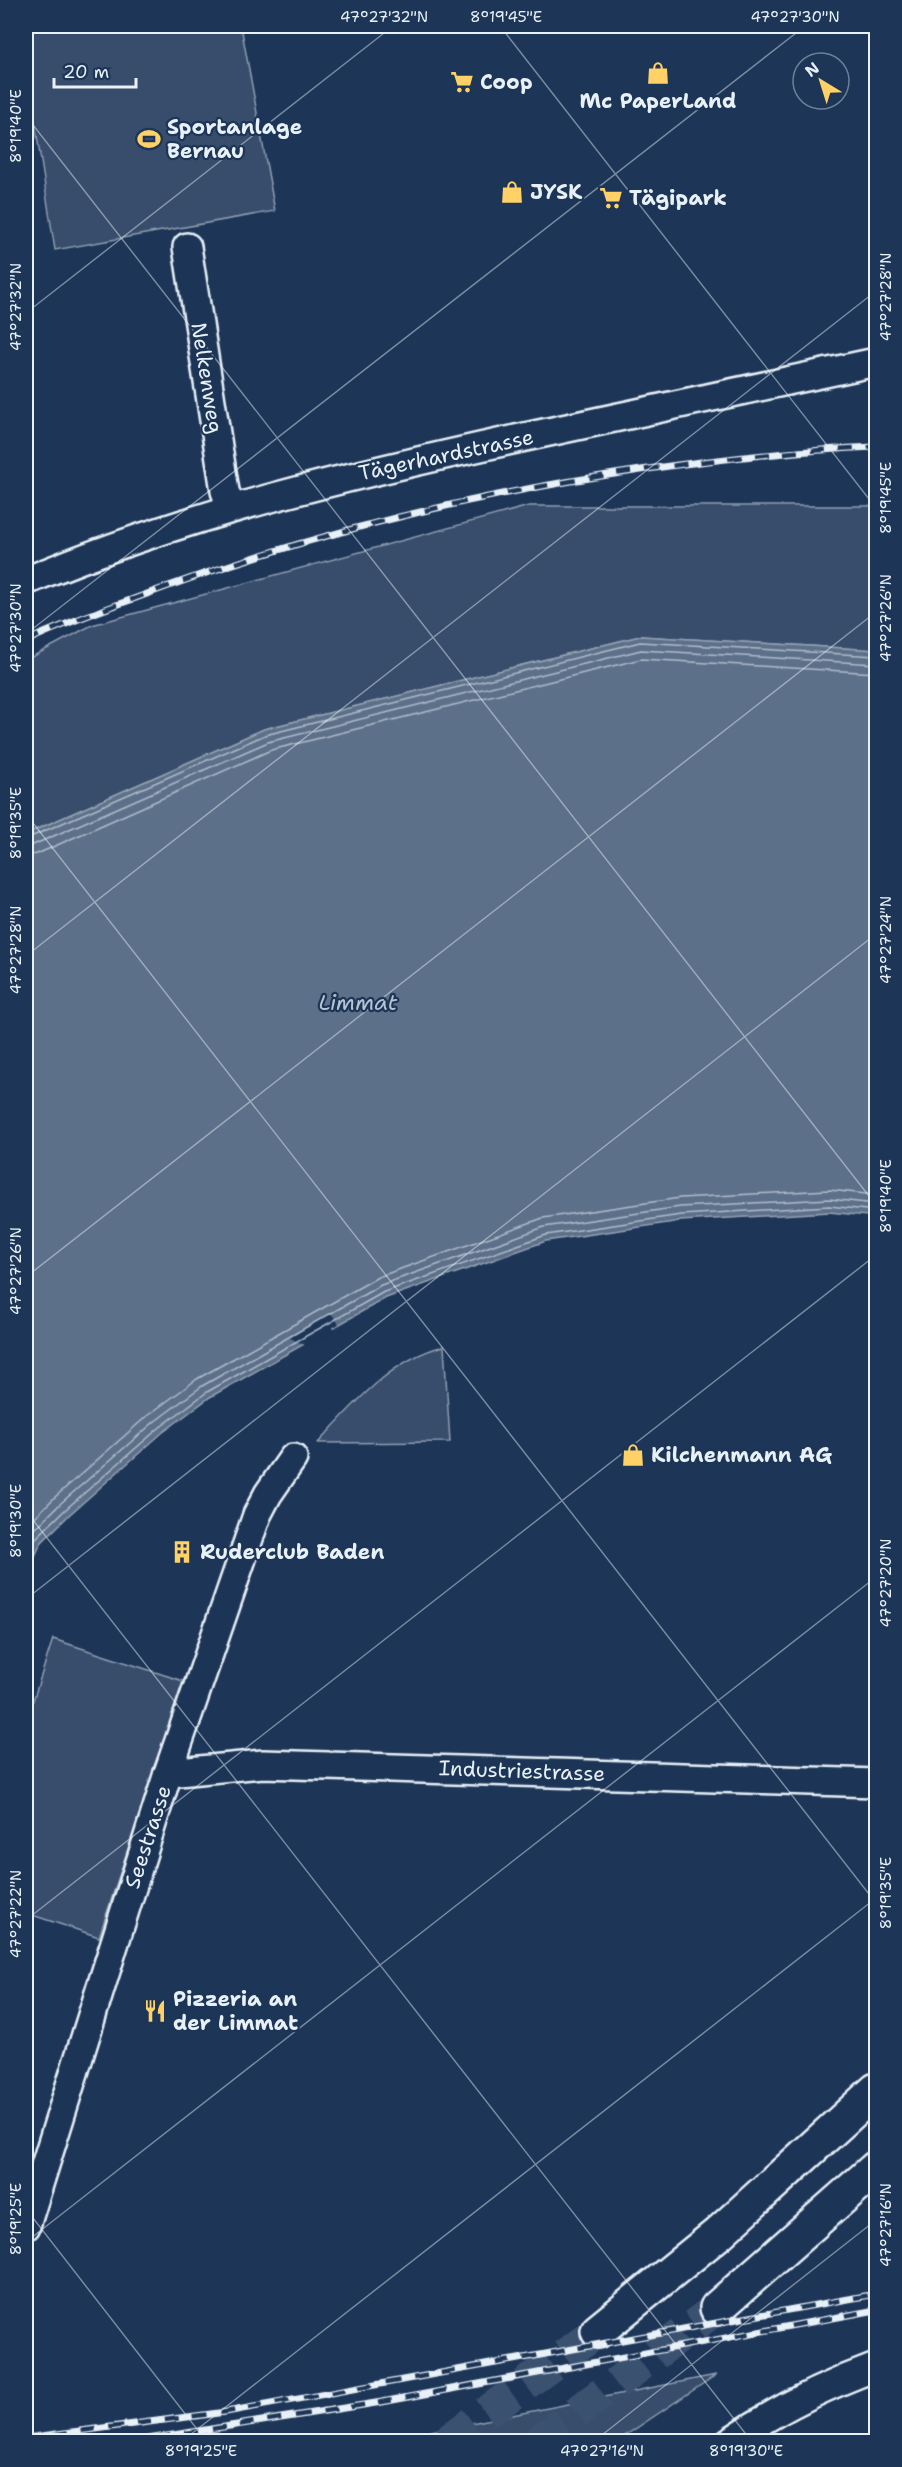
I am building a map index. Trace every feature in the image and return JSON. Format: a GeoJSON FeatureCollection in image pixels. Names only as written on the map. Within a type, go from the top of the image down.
{"type":"FeatureCollection","features":[{"type":"Feature","properties":{"kind":"highway"},"geometry":{"type":"LineString","coordinates":[[598,2331],[726,2226],[876,2090]]}},
{"type":"Feature","properties":{"kind":"highway"},"geometry":{"type":"LineString","coordinates":[[717,2308],[876,2168]]}},
{"type":"Feature","properties":{"kind":"street","name":"Nelkenweg"},"geometry":{"type":"LineString","coordinates":[[187,247],[225,491],[231,508]]}},
{"type":"Feature","properties":{"kind":"street","name":"Tägerhardstrasse"},"geometry":{"type":"LineString","coordinates":[[26,581],[147,535],[231,508],[369,471],[876,362]]}},
{"type":"Feature","properties":{"kind":"street","name":"Seestrasse"},"geometry":{"type":"LineString","coordinates":[[26,2226],[168,1773],[257,1515],[268,1494],[293,1458]]}},
{"type":"Feature","properties":{"kind":"street","name":"Industriestrasse"},"geometry":{"type":"LineString","coordinates":[[168,1773],[263,1764],[876,1783]]}},
{"type":"Feature","properties":{"kind":"street"},"geometry":{"type":"LineString","coordinates":[[744,2437],[817,2391],[876,2367]]}},
{"type":"Feature","properties":{"kind":"shaded area","name":"Sportanlage Bernau"},"geometry":{"type":"Polygon","coordinates":[[[26,26],[241,26],[275,211],[55,250],[26,66],[26,26]]]}},
{"type":"Feature","properties":{"kind":"shaded area"},"geometry":{"type":"Polygon","coordinates":[[[529,506],[876,506],[876,650],[640,636],[264,729],[26,834],[26,660],[92,625],[529,506]]]}},
{"type":"Feature","properties":{"kind":"shaded area"},"geometry":{"type":"Polygon","coordinates":[[[444,1346],[450,1442],[318,1443],[359,1399],[390,1372],[425,1352],[444,1346]]]}},
{"type":"Feature","properties":{"kind":"shaded area"},"geometry":{"type":"Polygon","coordinates":[[[53,1639],[183,1681],[99,1937],[26,1913],[26,1722],[53,1639]]]}},
{"type":"Feature","properties":{"kind":"shaded area"},"geometry":{"type":"Polygon","coordinates":[[[716,2375],[617,2441],[380,2441],[716,2375]]]}},
{"type":"Feature","properties":{"kind":"water","name":"Limmat"},"geometry":{"type":"Polygon","coordinates":[[[640,636],[876,650],[876,1217],[829,1212],[681,1221],[546,1241],[386,1298],[210,1397],[162,1433],[70,1514],[41,1543],[26,1576],[26,834],[264,729],[640,636]]]}},
{"type":"Feature","properties":{"kind":"pier"},"geometry":{"type":"Polygon","coordinates":[[[331,1313],[339,1324],[332,1328],[333,1331],[307,1346],[290,1338],[331,1313]]]}},
{"type":"Feature","properties":{"kind":"tunnel"},"geometry":{"type":"LineString","coordinates":[[537,2442],[717,2308]]}},
{"type":"Feature","properties":{"kind":"tunnel"},"geometry":{"type":"LineString","coordinates":[[446,2442],[598,2331]]}},
{"type":"Feature","properties":{"kind":"railway"},"geometry":{"type":"LineString","coordinates":[[26,641],[108,608],[259,556],[322,537],[448,505],[576,480],[670,466],[788,453],[876,447]]}},
{"type":"Feature","properties":{"kind":"railway"},"geometry":{"type":"LineString","coordinates":[[26,2438],[226,2412],[876,2294]]}},
{"type":"Feature","properties":{"kind":"railway"},"geometry":{"type":"LineString","coordinates":[[129,2442],[382,2402],[876,2310]]}},
{"type":"Feature","properties":{"kind":"place","name":"Mc PaperLand"},"geometry":{"type":"Point","coordinates":[658,73]}},
{"type":"Feature","properties":{"kind":"place","name":"Coop"},"geometry":{"type":"Point","coordinates":[462,82]}},
{"type":"Feature","properties":{"kind":"place","name":"Sportanlage Bernau"},"geometry":{"type":"Point","coordinates":[149,139]}},
{"type":"Feature","properties":{"kind":"place","name":"JYSK"},"geometry":{"type":"Point","coordinates":[512,192]}},
{"type":"Feature","properties":{"kind":"place","name":"Tägipark"},"geometry":{"type":"Point","coordinates":[611,198]}},
{"type":"Feature","properties":{"kind":"place","name":"Kilchenmann AG"},"geometry":{"type":"Point","coordinates":[633,1455]}},
{"type":"Feature","properties":{"kind":"place","name":"Ruderclub Baden"},"geometry":{"type":"Point","coordinates":[182,1552]}},
{"type":"Feature","properties":{"kind":"place","name":"Pizzeria an der Limmat"},"geometry":{"type":"Point","coordinates":[155,2011]}}]}
